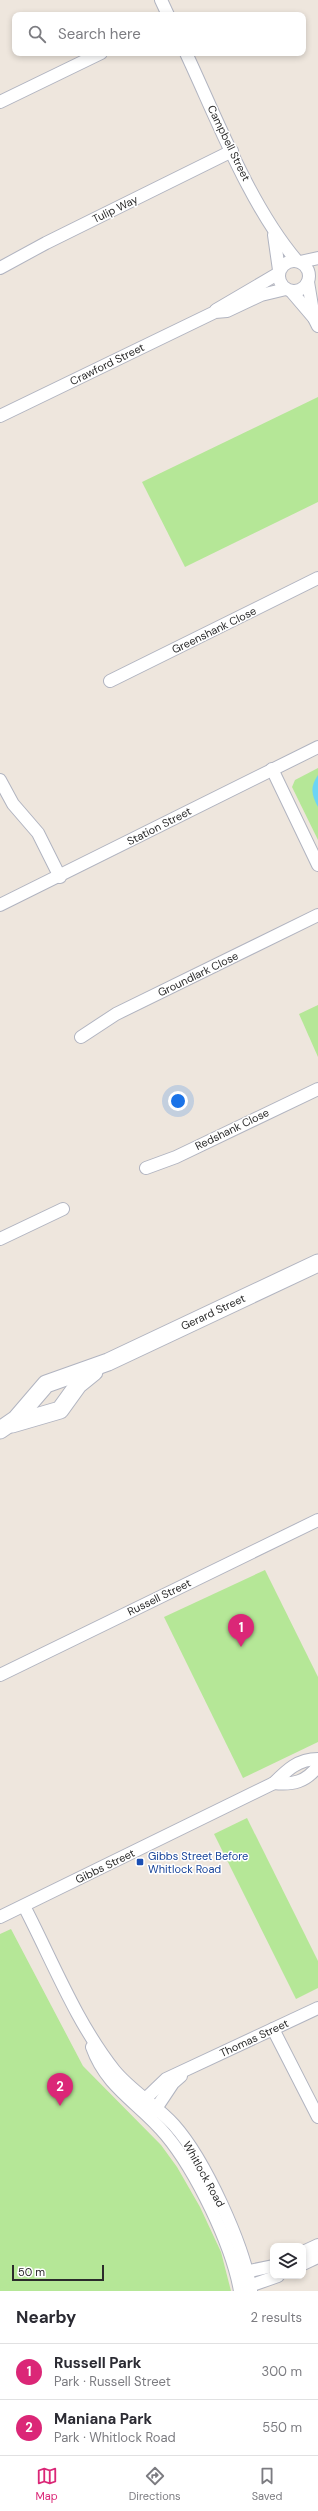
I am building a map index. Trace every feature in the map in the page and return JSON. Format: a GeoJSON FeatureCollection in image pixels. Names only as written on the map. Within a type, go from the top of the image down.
{"type":"FeatureCollection","features":[{"type":"Feature","properties":{"kind":"street"},"geometry":{"type":"LineString","coordinates":[[161,0],[167,12]]}},
{"type":"Feature","properties":{"kind":"street"},"geometry":{"type":"LineString","coordinates":[[0,102],[95,56]]}},
{"type":"Feature","properties":{"kind":"street","name":"Campbell Street"},"geometry":{"type":"LineString","coordinates":[[187,56],[232,151],[273,232],[298,261]]}},
{"type":"Feature","properties":{"kind":"street","name":"Tulip Way"},"geometry":{"type":"LineString","coordinates":[[0,268],[46,243],[232,151]]}},
{"type":"Feature","properties":{"kind":"street","name":"Campbell Street"},"geometry":{"type":"LineString","coordinates":[[273,232],[279,271]]}},
{"type":"Feature","properties":{"kind":"street"},"geometry":{"type":"LineString","coordinates":[[316,322],[280,282],[279,271],[286,262],[318,258]]}},
{"type":"Feature","properties":{"kind":"street"},"geometry":{"type":"LineString","coordinates":[[298,261],[307,268],[312,277],[316,322]]}},
{"type":"Feature","properties":{"kind":"street","name":"Crawford Street"},"geometry":{"type":"LineString","coordinates":[[0,416],[215,312],[223,304],[279,271]]}},
{"type":"Feature","properties":{"kind":"street"},"geometry":{"type":"LineString","coordinates":[[288,290],[301,290],[312,277]]}},
{"type":"Feature","properties":{"kind":"street","name":"Crawford Street"},"geometry":{"type":"LineString","coordinates":[[215,312],[219,313],[261,295],[288,290]]}},
{"type":"Feature","properties":{"kind":"street","name":"Greenshank Close"},"geometry":{"type":"LineString","coordinates":[[110,681],[318,578]]}},
{"type":"Feature","properties":{"kind":"street","name":"Station Street"},"geometry":{"type":"LineString","coordinates":[[0,905],[60,877],[318,747]]}},
{"type":"Feature","properties":{"kind":"street"},"geometry":{"type":"LineString","coordinates":[[272,769],[318,865]]}},
{"type":"Feature","properties":{"kind":"street"},"geometry":{"type":"LineString","coordinates":[[0,780],[13,804],[38,833],[60,877]]}},
{"type":"Feature","properties":{"kind":"street","name":"Groundlark Close"},"geometry":{"type":"LineString","coordinates":[[81,1037],[116,1014],[318,915]]}},
{"type":"Feature","properties":{"kind":"street","name":"Redshank Close"},"geometry":{"type":"LineString","coordinates":[[146,1168],[176,1157],[318,1089]]}},
{"type":"Feature","properties":{"kind":"street"},"geometry":{"type":"LineString","coordinates":[[0,1239],[63,1209]]}},
{"type":"Feature","properties":{"kind":"street","name":"Gerard Street"},"geometry":{"type":"LineString","coordinates":[[5,1428],[46,1384],[108,1362],[318,1263]]}},
{"type":"Feature","properties":{"kind":"street","name":"Gerard Street"},"geometry":{"type":"LineString","coordinates":[[5,1428],[60,1410],[78,1386],[108,1362]]}},
{"type":"Feature","properties":{"kind":"street","name":"Russell Street"},"geometry":{"type":"LineString","coordinates":[[0,1675],[318,1520]]}},
{"type":"Feature","properties":{"kind":"street","name":"Gibbs Street"},"geometry":{"type":"LineString","coordinates":[[0,1917],[274,1784],[290,1768],[302,1761],[318,1759]]}},
{"type":"Feature","properties":{"kind":"street","name":"Gibbs Street"},"geometry":{"type":"LineString","coordinates":[[274,1784],[296,1783],[309,1776],[318,1766]]}},
{"type":"Feature","properties":{"kind":"street","name":"Whitlock Road"},"geometry":{"type":"LineString","coordinates":[[24,1906],[82,2020],[102,2070],[112,2084],[166,2134],[184,2160],[221,2229],[242,2273]]}},
{"type":"Feature","properties":{"kind":"street","name":"Thomas Street"},"geometry":{"type":"LineString","coordinates":[[138,2108],[145,2097],[166,2079],[318,2008]]}},
{"type":"Feature","properties":{"kind":"street","name":"Whitlock Road"},"geometry":{"type":"LineString","coordinates":[[82,2020],[114,2070],[157,2108],[188,2143],[231,2227],[246,2289]]}},
{"type":"Feature","properties":{"kind":"street"},"geometry":{"type":"LineString","coordinates":[[273,2029],[318,2117]]}},
{"type":"Feature","properties":{"kind":"street","name":"Thomas Street"},"geometry":{"type":"LineString","coordinates":[[150,2118],[173,2083],[190,2068]]}},
{"type":"Feature","properties":{"kind":"street"},"geometry":{"type":"LineString","coordinates":[[306,2251],[318,2245]]}},
{"type":"Feature","properties":{"kind":"street"},"geometry":{"type":"LineString","coordinates":[[306,2263],[318,2257]]}},
{"type":"Feature","properties":{"kind":"street"},"geometry":{"type":"LineString","coordinates":[[242,2273],[270,2267]]}},
{"type":"Feature","properties":{"kind":"street"},"geometry":{"type":"LineString","coordinates":[[246,2289],[271,2279]]}},
{"type":"Feature","properties":{"kind":"green space"},"geometry":{"type":"Polygon","coordinates":[[[318,397],[318,502],[185,567],[142,482],[318,397]]]}},
{"type":"Feature","properties":{"kind":"green space"},"geometry":{"type":"Polygon","coordinates":[[[318,768],[318,840],[292,787],[295,780],[318,768]]]}},
{"type":"Feature","properties":{"kind":"green space"},"geometry":{"type":"Polygon","coordinates":[[[318,1005],[318,1057],[299,1014],[318,1005]]]}},
{"type":"Feature","properties":{"kind":"green space"},"geometry":{"type":"Polygon","coordinates":[[[265,1570],[318,1677],[318,1742],[243,1778],[164,1617],[265,1570]]]}},
{"type":"Feature","properties":{"kind":"green space"},"geometry":{"type":"Polygon","coordinates":[[[247,1818],[318,1961],[318,1988],[296,1999],[214,1834],[247,1818]]]}},
{"type":"Feature","properties":{"kind":"green space"},"geometry":{"type":"Polygon","coordinates":[[[11,1929],[83,2066],[161,2145],[177,2167],[200,2207],[221,2252],[231,2291],[0,2291],[0,1934],[11,1929]]]}},
{"type":"Feature","properties":{"kind":"water"},"geometry":{"type":"Polygon","coordinates":[[[318,775],[318,807],[312,791],[318,775]]]}},
{"type":"Feature","properties":{"kind":"place","name":"Russell Park"},"geometry":{"type":"Point","coordinates":[241,1647]}},
{"type":"Feature","properties":{"kind":"place","name":"Gibbs Street Before Whitlock Road"},"geometry":{"type":"Point","coordinates":[140,1862]}},
{"type":"Feature","properties":{"kind":"place","name":"Maniana Park"},"geometry":{"type":"Point","coordinates":[60,2106]}}]}
